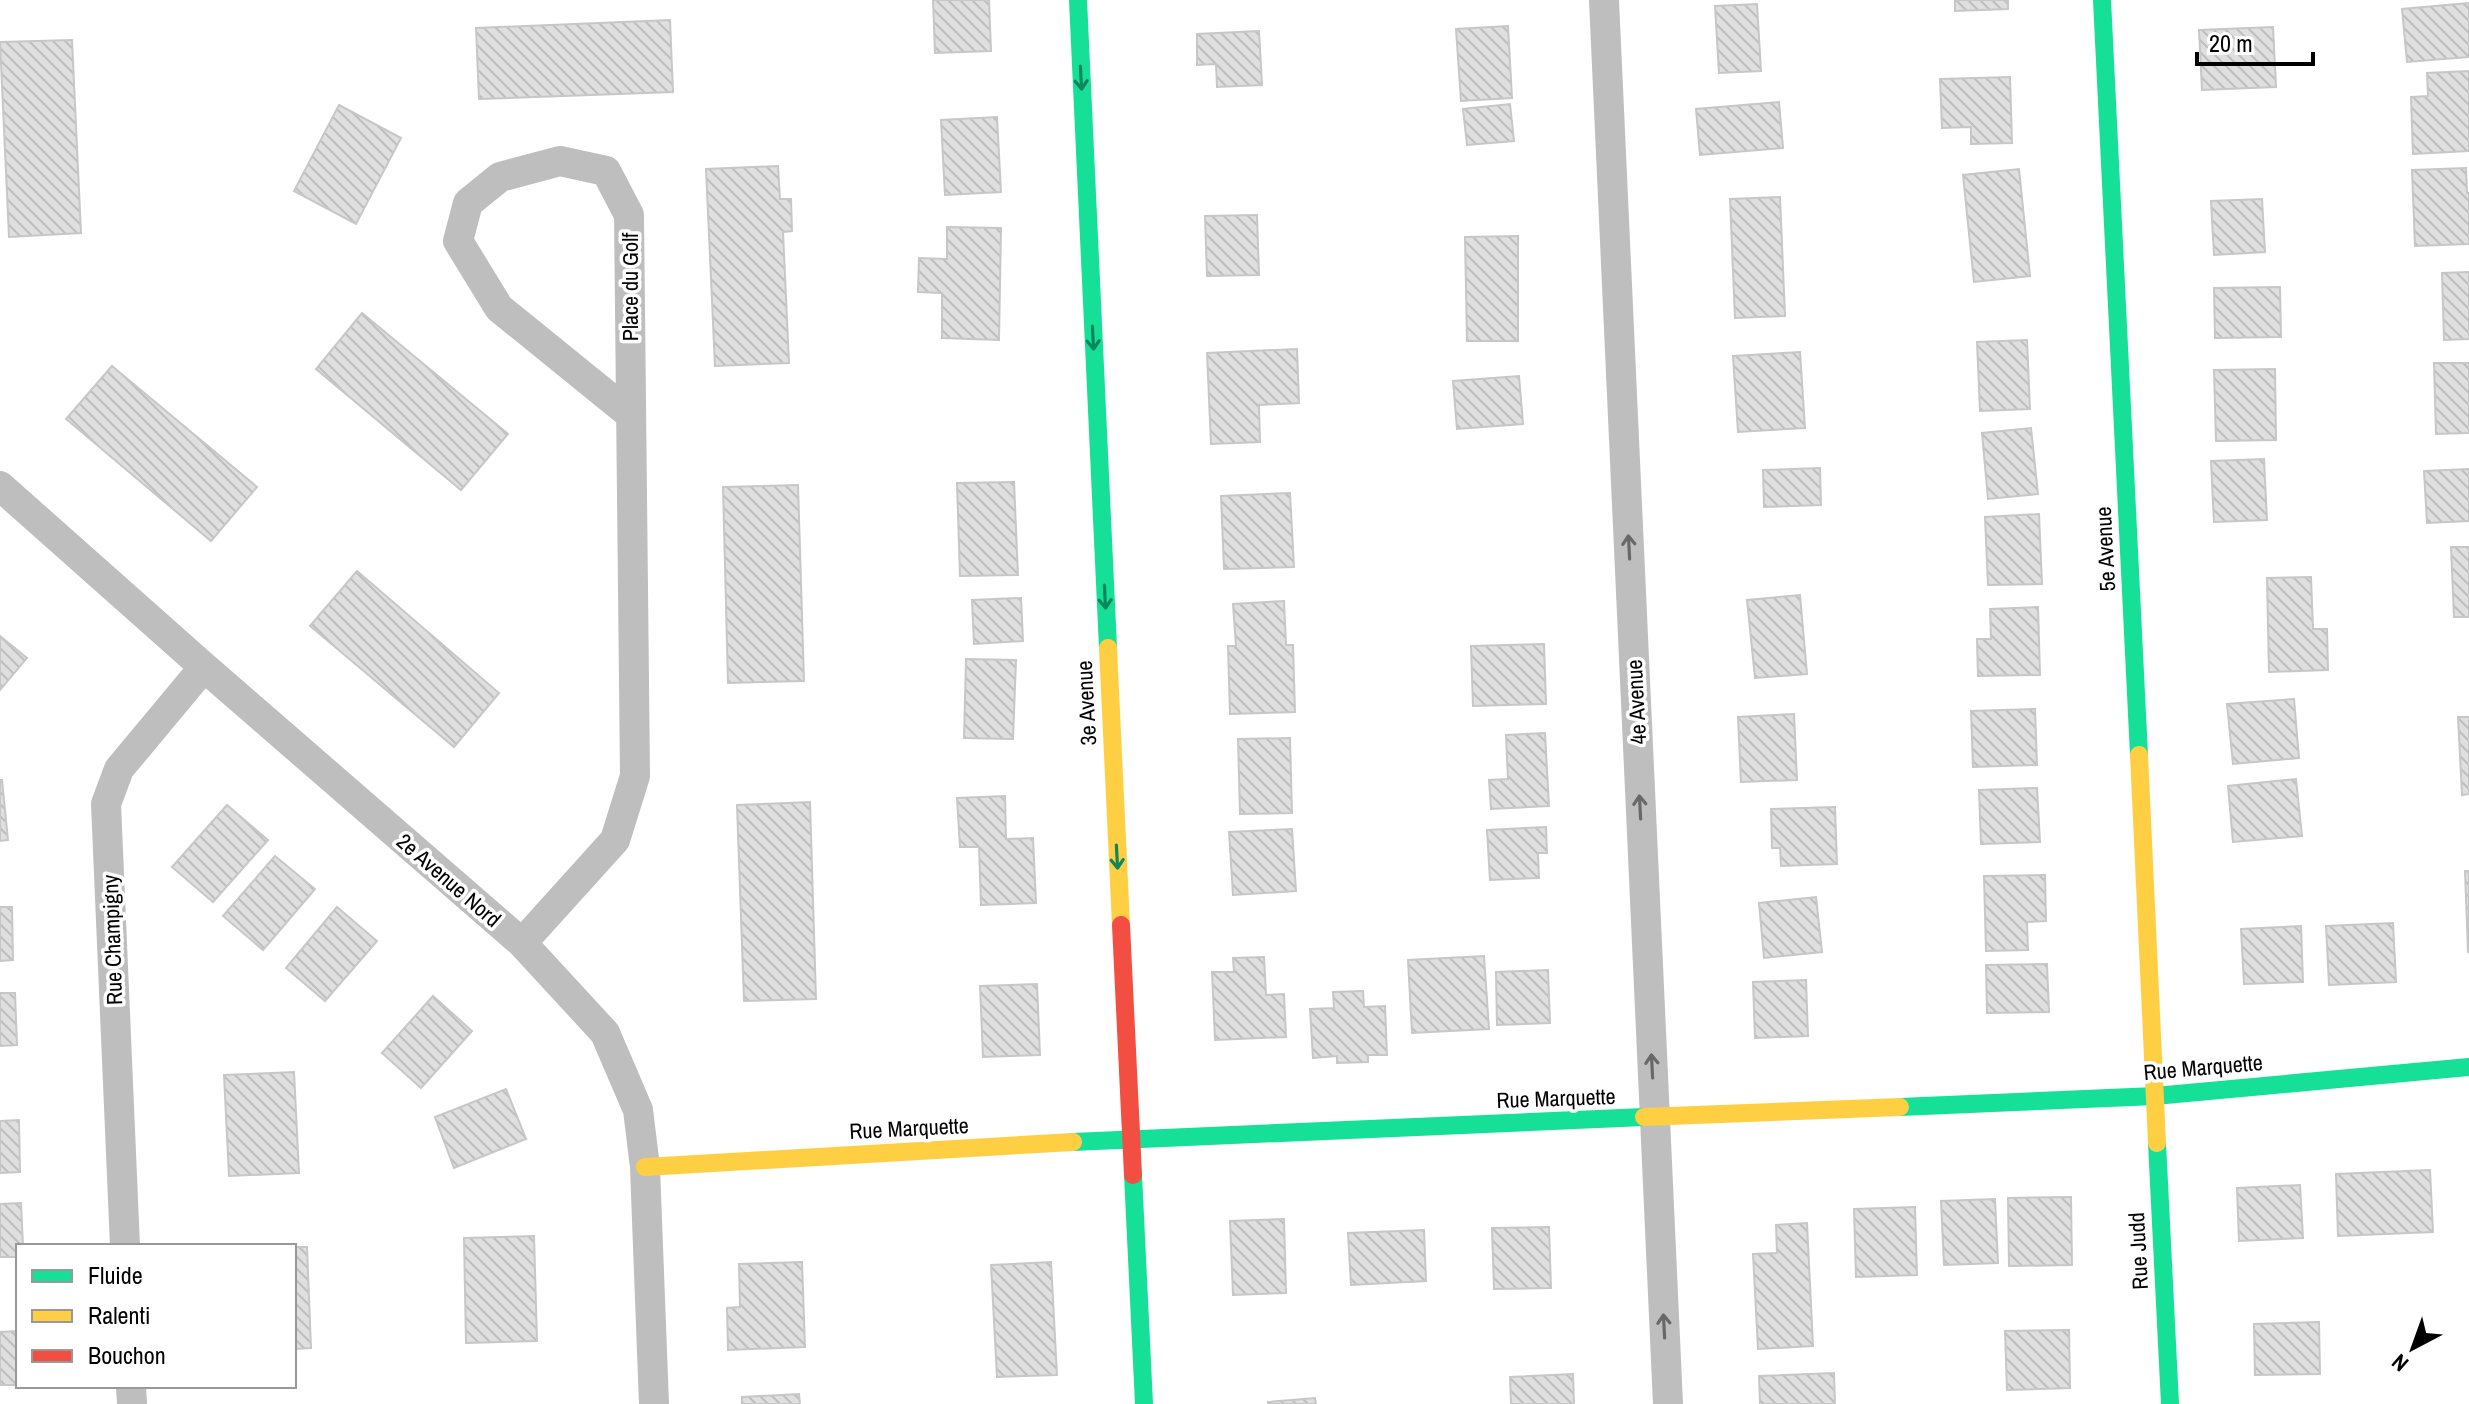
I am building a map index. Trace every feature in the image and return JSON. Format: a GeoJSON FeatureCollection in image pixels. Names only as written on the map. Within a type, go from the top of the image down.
{"type":"FeatureCollection","features":[{"type":"Feature","properties":{"kind":"street","name":"3e Avenue"},"geometry":{"type":"LineString","coordinates":[[1078,0],[1144,1404]]}},
{"type":"Feature","properties":{"kind":"street","name":"4e Avenue"},"geometry":{"type":"LineString","coordinates":[[1604,0],[1668,1404]]}},
{"type":"Feature","properties":{"kind":"street","name":"5e Avenue"},"geometry":{"type":"LineString","coordinates":[[2102,0],[2155,1096]]}},
{"type":"Feature","properties":{"kind":"street","name":"Place du Golf"},"geometry":{"type":"LineString","coordinates":[[522,943],[615,840],[635,776],[629,215],[606,171],[560,161],[500,177],[468,203],[458,241],[499,308],[631,415]]}},
{"type":"Feature","properties":{"kind":"street","name":"2e Avenue Nord"},"geometry":{"type":"LineString","coordinates":[[0,486],[522,943],[605,1033],[638,1110],[645,1167],[654,1404]]}},
{"type":"Feature","properties":{"kind":"street","name":"Rue Champigny"},"geometry":{"type":"LineString","coordinates":[[125,1244],[106,804],[119,769],[204,667]]}},
{"type":"Feature","properties":{"kind":"street","name":"Rue Marquette"},"geometry":{"type":"LineString","coordinates":[[645,1167],[1131,1139],[2155,1096],[2469,1067]]}},
{"type":"Feature","properties":{"kind":"street","name":"Rue Judd"},"geometry":{"type":"LineString","coordinates":[[2155,1096],[2170,1404]]}},
{"type":"Feature","properties":{"kind":"building"},"geometry":{"type":"Polygon","coordinates":[[[933,0],[989,0],[991,51],[935,53],[933,0]]]}},
{"type":"Feature","properties":{"kind":"building"},"geometry":{"type":"Polygon","coordinates":[[[1955,0],[2008,0],[2008,9],[1955,11],[1955,0]]]}},
{"type":"Feature","properties":{"kind":"building"},"geometry":{"type":"Polygon","coordinates":[[[2469,3],[2469,57],[2407,62],[2402,9],[2469,3]]]}},
{"type":"Feature","properties":{"kind":"building"},"geometry":{"type":"Polygon","coordinates":[[[1757,4],[1761,71],[1719,73],[1715,6],[1757,4]]]}},
{"type":"Feature","properties":{"kind":"building"},"geometry":{"type":"Polygon","coordinates":[[[670,20],[673,92],[479,99],[476,28],[670,20]]]}},
{"type":"Feature","properties":{"kind":"building"},"geometry":{"type":"Polygon","coordinates":[[[1508,26],[1512,98],[1461,101],[1456,29],[1508,26]]]}},
{"type":"Feature","properties":{"kind":"building"},"geometry":{"type":"Polygon","coordinates":[[[2273,27],[2276,87],[2202,90],[2199,30],[2273,27]]]}},
{"type":"Feature","properties":{"kind":"building"},"geometry":{"type":"Polygon","coordinates":[[[1259,31],[1262,85],[1217,87],[1216,64],[1197,65],[1197,34],[1259,31]]]}},
{"type":"Feature","properties":{"kind":"building"},"geometry":{"type":"Polygon","coordinates":[[[72,40],[81,233],[9,237],[0,42],[72,40]]]}},
{"type":"Feature","properties":{"kind":"building"},"geometry":{"type":"Polygon","coordinates":[[[2469,71],[2469,151],[2413,154],[2411,97],[2428,96],[2427,73],[2469,71]]]}},
{"type":"Feature","properties":{"kind":"building"},"geometry":{"type":"Polygon","coordinates":[[[2010,77],[2012,143],[1971,144],[1971,127],[1942,128],[1940,79],[2010,77]]]}},
{"type":"Feature","properties":{"kind":"building"},"geometry":{"type":"Polygon","coordinates":[[[1779,102],[1783,148],[1700,155],[1696,109],[1779,102]]]}},
{"type":"Feature","properties":{"kind":"building"},"geometry":{"type":"Polygon","coordinates":[[[1510,104],[1514,141],[1467,145],[1463,109],[1510,104]]]}},
{"type":"Feature","properties":{"kind":"building"},"geometry":{"type":"Polygon","coordinates":[[[339,105],[401,138],[356,224],[294,191],[339,105]]]}},
{"type":"Feature","properties":{"kind":"building"},"geometry":{"type":"Polygon","coordinates":[[[997,117],[1001,192],[945,195],[941,120],[997,117]]]}},
{"type":"Feature","properties":{"kind":"building"},"geometry":{"type":"Polygon","coordinates":[[[778,166],[780,199],[791,199],[792,231],[783,232],[789,363],[715,366],[706,169],[778,166]]]}},
{"type":"Feature","properties":{"kind":"building"},"geometry":{"type":"Polygon","coordinates":[[[2466,168],[2469,244],[2415,246],[2412,170],[2466,168]]]}},
{"type":"Feature","properties":{"kind":"building"},"geometry":{"type":"Polygon","coordinates":[[[2019,169],[2030,276],[1974,282],[1963,175],[2019,169]]]}},
{"type":"Feature","properties":{"kind":"building"},"geometry":{"type":"Polygon","coordinates":[[[1780,197],[1785,316],[1735,318],[1730,199],[1780,197]]]}},
{"type":"Feature","properties":{"kind":"building"},"geometry":{"type":"Polygon","coordinates":[[[2262,199],[2265,252],[2214,255],[2211,201],[2262,199]]]}},
{"type":"Feature","properties":{"kind":"building"},"geometry":{"type":"Polygon","coordinates":[[[1257,215],[1259,275],[1207,276],[1205,216],[1257,215]]]}},
{"type":"Feature","properties":{"kind":"building"},"geometry":{"type":"Polygon","coordinates":[[[947,227],[1001,228],[999,340],[942,338],[942,293],[918,292],[919,258],[947,259],[947,227]]]}},
{"type":"Feature","properties":{"kind":"building"},"geometry":{"type":"Polygon","coordinates":[[[1518,236],[1518,341],[1467,341],[1465,237],[1518,236]]]}},
{"type":"Feature","properties":{"kind":"building"},"geometry":{"type":"Polygon","coordinates":[[[2469,272],[2469,339],[2444,340],[2442,273],[2469,272]]]}},
{"type":"Feature","properties":{"kind":"building"},"geometry":{"type":"Polygon","coordinates":[[[2280,287],[2281,337],[2215,338],[2214,288],[2280,287]]]}},
{"type":"Feature","properties":{"kind":"building"},"geometry":{"type":"Polygon","coordinates":[[[362,313],[508,434],[461,490],[316,369],[362,313]]]}},
{"type":"Feature","properties":{"kind":"building"},"geometry":{"type":"Polygon","coordinates":[[[2027,340],[2030,409],[1980,411],[1977,342],[2027,340]]]}},
{"type":"Feature","properties":{"kind":"building"},"geometry":{"type":"Polygon","coordinates":[[[1297,349],[1299,403],[1259,405],[1260,442],[1211,444],[1207,353],[1297,349]]]}},
{"type":"Feature","properties":{"kind":"building"},"geometry":{"type":"Polygon","coordinates":[[[1800,352],[1805,428],[1738,432],[1733,356],[1800,352]]]}},
{"type":"Feature","properties":{"kind":"building"},"geometry":{"type":"Polygon","coordinates":[[[2434,363],[2469,363],[2469,433],[2436,434],[2434,363]]]}},
{"type":"Feature","properties":{"kind":"building"},"geometry":{"type":"Polygon","coordinates":[[[112,366],[257,487],[211,541],[66,419],[112,366]]]}},
{"type":"Feature","properties":{"kind":"building"},"geometry":{"type":"Polygon","coordinates":[[[2275,369],[2276,440],[2216,441],[2214,370],[2275,369]]]}},
{"type":"Feature","properties":{"kind":"building"},"geometry":{"type":"Polygon","coordinates":[[[1519,376],[1523,424],[1457,429],[1453,381],[1519,376]]]}},
{"type":"Feature","properties":{"kind":"building"},"geometry":{"type":"Polygon","coordinates":[[[2031,428],[2038,494],[1988,499],[1982,433],[2031,428]]]}},
{"type":"Feature","properties":{"kind":"building"},"geometry":{"type":"Polygon","coordinates":[[[2264,459],[2267,520],[2214,522],[2211,461],[2264,459]]]}},
{"type":"Feature","properties":{"kind":"building"},"geometry":{"type":"Polygon","coordinates":[[[1820,468],[1821,505],[1764,507],[1763,470],[1820,468]]]}},
{"type":"Feature","properties":{"kind":"building"},"geometry":{"type":"Polygon","coordinates":[[[2469,469],[2469,521],[2427,523],[2424,471],[2469,469]]]}},
{"type":"Feature","properties":{"kind":"building"},"geometry":{"type":"Polygon","coordinates":[[[1014,482],[1018,575],[960,576],[957,483],[1014,482]]]}},
{"type":"Feature","properties":{"kind":"building"},"geometry":{"type":"Polygon","coordinates":[[[798,485],[804,681],[728,683],[723,487],[798,485]]]}},
{"type":"Feature","properties":{"kind":"building"},"geometry":{"type":"Polygon","coordinates":[[[1290,493],[1294,567],[1224,569],[1221,496],[1290,493]]]}},
{"type":"Feature","properties":{"kind":"building"},"geometry":{"type":"Polygon","coordinates":[[[2039,514],[2042,584],[1988,585],[1985,517],[2039,514]]]}},
{"type":"Feature","properties":{"kind":"building"},"geometry":{"type":"Polygon","coordinates":[[[2451,547],[2469,547],[2469,617],[2454,617],[2451,547]]]}},
{"type":"Feature","properties":{"kind":"building"},"geometry":{"type":"Polygon","coordinates":[[[357,571],[499,693],[454,747],[310,626],[357,571]]]}},
{"type":"Feature","properties":{"kind":"building"},"geometry":{"type":"Polygon","coordinates":[[[2311,577],[2313,629],[2327,629],[2328,670],[2269,672],[2267,578],[2311,577]]]}},
{"type":"Feature","properties":{"kind":"building"},"geometry":{"type":"Polygon","coordinates":[[[1800,595],[1807,674],[1755,678],[1747,600],[1800,595]]]}},
{"type":"Feature","properties":{"kind":"building"},"geometry":{"type":"Polygon","coordinates":[[[1021,598],[1023,641],[974,644],[972,600],[1021,598]]]}},
{"type":"Feature","properties":{"kind":"building"},"geometry":{"type":"Polygon","coordinates":[[[1284,601],[1286,645],[1293,645],[1295,712],[1230,714],[1228,646],[1236,646],[1233,604],[1284,601]]]}},
{"type":"Feature","properties":{"kind":"building"},"geometry":{"type":"Polygon","coordinates":[[[2038,607],[2040,675],[1978,676],[1977,639],[1991,639],[1990,609],[2038,607]]]}},
{"type":"Feature","properties":{"kind":"building"},"geometry":{"type":"Polygon","coordinates":[[[0,636],[27,658],[0,690],[0,636]]]}},
{"type":"Feature","properties":{"kind":"building"},"geometry":{"type":"Polygon","coordinates":[[[1544,644],[1546,704],[1473,706],[1471,646],[1544,644]]]}},
{"type":"Feature","properties":{"kind":"building"},"geometry":{"type":"Polygon","coordinates":[[[966,659],[1016,660],[1013,739],[964,738],[966,659]]]}},
{"type":"Feature","properties":{"kind":"building"},"geometry":{"type":"Polygon","coordinates":[[[2294,699],[2299,758],[2233,764],[2227,704],[2294,699]]]}},
{"type":"Feature","properties":{"kind":"building"},"geometry":{"type":"Polygon","coordinates":[[[2035,709],[2037,765],[1973,767],[1971,711],[2035,709]]]}},
{"type":"Feature","properties":{"kind":"building"},"geometry":{"type":"Polygon","coordinates":[[[1794,714],[1797,780],[1741,782],[1738,717],[1794,714]]]}},
{"type":"Feature","properties":{"kind":"building"},"geometry":{"type":"Polygon","coordinates":[[[2458,717],[2469,717],[2469,794],[2462,795],[2458,717]]]}},
{"type":"Feature","properties":{"kind":"building"},"geometry":{"type":"Polygon","coordinates":[[[1545,733],[1549,806],[1491,809],[1489,780],[1508,779],[1506,735],[1545,733]]]}},
{"type":"Feature","properties":{"kind":"building"},"geometry":{"type":"Polygon","coordinates":[[[1290,738],[1292,813],[1240,814],[1238,739],[1290,738]]]}},
{"type":"Feature","properties":{"kind":"building"},"geometry":{"type":"Polygon","coordinates":[[[2296,779],[2302,836],[2233,842],[2228,786],[2296,779]]]}},
{"type":"Feature","properties":{"kind":"building"},"geometry":{"type":"Polygon","coordinates":[[[0,780],[8,840],[0,841],[0,780]]]}},
{"type":"Feature","properties":{"kind":"building"},"geometry":{"type":"Polygon","coordinates":[[[2037,788],[2040,842],[1981,844],[1979,790],[2037,788]]]}},
{"type":"Feature","properties":{"kind":"building"},"geometry":{"type":"Polygon","coordinates":[[[1005,796],[1006,839],[1033,838],[1036,903],[981,905],[979,847],[960,847],[957,798],[1005,796]]]}},
{"type":"Feature","properties":{"kind":"building"},"geometry":{"type":"Polygon","coordinates":[[[810,802],[816,999],[744,1001],[737,805],[810,802]]]}},
{"type":"Feature","properties":{"kind":"building"},"geometry":{"type":"Polygon","coordinates":[[[227,805],[268,840],[213,902],[172,867],[227,805]]]}},
{"type":"Feature","properties":{"kind":"building"},"geometry":{"type":"Polygon","coordinates":[[[1835,807],[1837,864],[1781,866],[1780,848],[1772,848],[1771,809],[1835,807]]]}},
{"type":"Feature","properties":{"kind":"building"},"geometry":{"type":"Polygon","coordinates":[[[1546,827],[1547,853],[1538,853],[1539,878],[1490,880],[1487,830],[1546,827]]]}},
{"type":"Feature","properties":{"kind":"building"},"geometry":{"type":"Polygon","coordinates":[[[1292,829],[1296,891],[1233,895],[1229,832],[1292,829]]]}},
{"type":"Feature","properties":{"kind":"building"},"geometry":{"type":"Polygon","coordinates":[[[275,856],[315,889],[263,950],[223,916],[275,856]]]}},
{"type":"Feature","properties":{"kind":"building"},"geometry":{"type":"Polygon","coordinates":[[[2465,871],[2469,871],[2469,952],[2468,952],[2465,871]]]}},
{"type":"Feature","properties":{"kind":"building"},"geometry":{"type":"Polygon","coordinates":[[[2045,875],[2046,921],[2027,922],[2028,950],[1986,951],[1984,876],[2045,875]]]}},
{"type":"Feature","properties":{"kind":"building"},"geometry":{"type":"Polygon","coordinates":[[[1816,897],[1822,952],[1764,958],[1759,903],[1816,897]]]}},
{"type":"Feature","properties":{"kind":"building"},"geometry":{"type":"Polygon","coordinates":[[[0,907],[12,907],[13,960],[0,961],[0,907]]]}},
{"type":"Feature","properties":{"kind":"building"},"geometry":{"type":"Polygon","coordinates":[[[337,907],[377,941],[325,1001],[286,968],[337,907]]]}},
{"type":"Feature","properties":{"kind":"building"},"geometry":{"type":"Polygon","coordinates":[[[2393,923],[2396,982],[2329,985],[2326,926],[2393,923]]]}},
{"type":"Feature","properties":{"kind":"building"},"geometry":{"type":"Polygon","coordinates":[[[2301,926],[2303,982],[2244,984],[2241,929],[2301,926]]]}},
{"type":"Feature","properties":{"kind":"building"},"geometry":{"type":"Polygon","coordinates":[[[1484,956],[1489,1029],[1412,1033],[1408,960],[1484,956]]]}},
{"type":"Feature","properties":{"kind":"building"},"geometry":{"type":"Polygon","coordinates":[[[1264,957],[1266,995],[1284,994],[1286,1037],[1215,1040],[1212,972],[1234,972],[1233,958],[1264,957]]]}},
{"type":"Feature","properties":{"kind":"building"},"geometry":{"type":"Polygon","coordinates":[[[2047,964],[2049,1012],[1987,1013],[1986,965],[2047,964]]]}},
{"type":"Feature","properties":{"kind":"building"},"geometry":{"type":"Polygon","coordinates":[[[1548,970],[1550,1023],[1497,1025],[1496,972],[1548,970]]]}},
{"type":"Feature","properties":{"kind":"building"},"geometry":{"type":"Polygon","coordinates":[[[1806,980],[1808,1036],[1755,1038],[1753,982],[1806,980]]]}},
{"type":"Feature","properties":{"kind":"building"},"geometry":{"type":"Polygon","coordinates":[[[1037,984],[1040,1055],[983,1057],[980,986],[1037,984]]]}},
{"type":"Feature","properties":{"kind":"building"},"geometry":{"type":"Polygon","coordinates":[[[1363,991],[1364,1007],[1385,1006],[1387,1055],[1368,1055],[1368,1062],[1337,1063],[1337,1056],[1313,1058],[1310,1009],[1334,1008],[1333,992],[1363,991]]]}},
{"type":"Feature","properties":{"kind":"building"},"geometry":{"type":"Polygon","coordinates":[[[0,993],[15,993],[17,1045],[0,1046],[0,993]]]}},
{"type":"Feature","properties":{"kind":"building"},"geometry":{"type":"Polygon","coordinates":[[[433,996],[472,1031],[421,1088],[382,1053],[433,996]]]}},
{"type":"Feature","properties":{"kind":"building"},"geometry":{"type":"Polygon","coordinates":[[[294,1072],[299,1173],[229,1176],[224,1075],[294,1072]]]}},
{"type":"Feature","properties":{"kind":"building"},"geometry":{"type":"Polygon","coordinates":[[[506,1089],[526,1139],[454,1168],[435,1117],[506,1089]]]}},
{"type":"Feature","properties":{"kind":"building"},"geometry":{"type":"Polygon","coordinates":[[[19,1120],[20,1172],[0,1173],[0,1121],[19,1120]]]}},
{"type":"Feature","properties":{"kind":"building"},"geometry":{"type":"Polygon","coordinates":[[[2430,1170],[2433,1232],[2338,1236],[2336,1174],[2430,1170]]]}},
{"type":"Feature","properties":{"kind":"building"},"geometry":{"type":"Polygon","coordinates":[[[2300,1185],[2303,1238],[2239,1241],[2237,1188],[2300,1185]]]}},
{"type":"Feature","properties":{"kind":"building"},"geometry":{"type":"Polygon","coordinates":[[[2071,1197],[2072,1265],[2009,1266],[2008,1198],[2071,1197]]]}},
{"type":"Feature","properties":{"kind":"building"},"geometry":{"type":"Polygon","coordinates":[[[1995,1199],[1998,1263],[1944,1265],[1941,1201],[1995,1199]]]}},
{"type":"Feature","properties":{"kind":"building"},"geometry":{"type":"Polygon","coordinates":[[[21,1203],[23,1244],[16,1244],[16,1257],[0,1257],[0,1204],[21,1203]]]}},
{"type":"Feature","properties":{"kind":"building"},"geometry":{"type":"Polygon","coordinates":[[[1915,1207],[1917,1275],[1856,1277],[1854,1209],[1915,1207]]]}},
{"type":"Feature","properties":{"kind":"building"},"geometry":{"type":"Polygon","coordinates":[[[1284,1219],[1286,1293],[1233,1295],[1230,1221],[1284,1219]]]}},
{"type":"Feature","properties":{"kind":"building"},"geometry":{"type":"Polygon","coordinates":[[[1807,1223],[1813,1346],[1758,1349],[1753,1254],[1777,1253],[1776,1225],[1807,1223]]]}},
{"type":"Feature","properties":{"kind":"building"},"geometry":{"type":"Polygon","coordinates":[[[1549,1227],[1551,1288],[1494,1289],[1492,1228],[1549,1227]]]}},
{"type":"Feature","properties":{"kind":"building"},"geometry":{"type":"Polygon","coordinates":[[[1424,1230],[1426,1281],[1351,1285],[1348,1233],[1424,1230]]]}},
{"type":"Feature","properties":{"kind":"building"},"geometry":{"type":"Polygon","coordinates":[[[534,1236],[537,1341],[466,1343],[464,1238],[534,1236]]]}},
{"type":"Feature","properties":{"kind":"building"},"geometry":{"type":"Polygon","coordinates":[[[296,1247],[307,1247],[311,1348],[296,1349],[296,1247]]]}},
{"type":"Feature","properties":{"kind":"building"},"geometry":{"type":"Polygon","coordinates":[[[802,1262],[805,1347],[728,1350],[727,1308],[740,1307],[739,1264],[802,1262]]]}},
{"type":"Feature","properties":{"kind":"building"},"geometry":{"type":"Polygon","coordinates":[[[1051,1262],[1057,1375],[997,1377],[991,1265],[1051,1262]]]}},
{"type":"Feature","properties":{"kind":"building"},"geometry":{"type":"Polygon","coordinates":[[[2319,1322],[2320,1374],[2255,1375],[2254,1324],[2319,1322]]]}},
{"type":"Feature","properties":{"kind":"building"},"geometry":{"type":"Polygon","coordinates":[[[2069,1330],[2070,1388],[2007,1390],[2005,1331],[2069,1330]]]}},
{"type":"Feature","properties":{"kind":"building"},"geometry":{"type":"Polygon","coordinates":[[[16,1331],[16,1385],[0,1385],[0,1332],[16,1331]]]}},
{"type":"Feature","properties":{"kind":"building"},"geometry":{"type":"Polygon","coordinates":[[[1834,1373],[1835,1404],[1760,1404],[1759,1376],[1834,1373]]]}},
{"type":"Feature","properties":{"kind":"building"},"geometry":{"type":"Polygon","coordinates":[[[1573,1374],[1574,1404],[1511,1404],[1510,1377],[1573,1374]]]}},
{"type":"Feature","properties":{"kind":"building"},"geometry":{"type":"Polygon","coordinates":[[[799,1394],[800,1404],[742,1404],[742,1397],[799,1394]]]}},
{"type":"Feature","properties":{"kind":"building"},"geometry":{"type":"Polygon","coordinates":[[[1315,1398],[1316,1404],[1268,1404],[1268,1402],[1315,1398]]]}},
{"type":"Feature","properties":{"kind":"traffic: fast"},"geometry":{"type":"LineString","coordinates":[[1078,0],[1108,648]]}},
{"type":"Feature","properties":{"kind":"traffic: fast"},"geometry":{"type":"LineString","coordinates":[[2102,0],[2139,755]]}},
{"type":"Feature","properties":{"kind":"traffic: fast"},"geometry":{"type":"LineString","coordinates":[[1900,1107],[2155,1096],[2469,1067]]}},
{"type":"Feature","properties":{"kind":"traffic: fast"},"geometry":{"type":"LineString","coordinates":[[1073,1142],[1644,1117]]}},
{"type":"Feature","properties":{"kind":"traffic: fast"},"geometry":{"type":"LineString","coordinates":[[2157,1143],[2170,1404]]}},
{"type":"Feature","properties":{"kind":"traffic: fast"},"geometry":{"type":"LineString","coordinates":[[1133,1175],[1144,1404]]}},
{"type":"Feature","properties":{"kind":"traffic: slow"},"geometry":{"type":"LineString","coordinates":[[1108,648],[1121,925]]}},
{"type":"Feature","properties":{"kind":"traffic: slow"},"geometry":{"type":"LineString","coordinates":[[2139,755],[2157,1143]]}},
{"type":"Feature","properties":{"kind":"traffic: slow"},"geometry":{"type":"LineString","coordinates":[[1644,1117],[1900,1107]]}},
{"type":"Feature","properties":{"kind":"traffic: slow"},"geometry":{"type":"LineString","coordinates":[[645,1167],[1073,1142]]}},
{"type":"Feature","properties":{"kind":"traffic: jam"},"geometry":{"type":"LineString","coordinates":[[1121,925],[1133,1175]]}}]}
